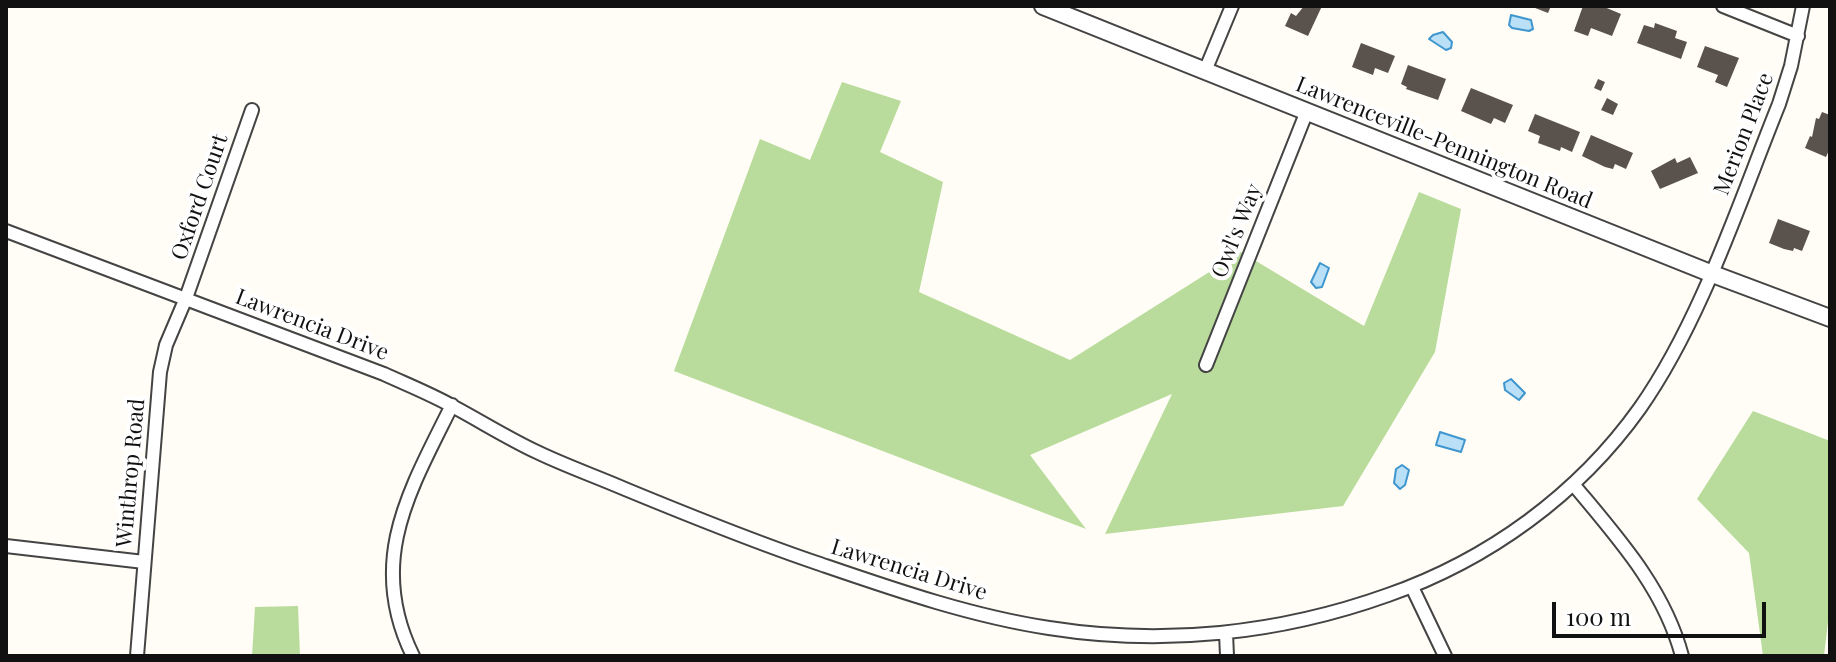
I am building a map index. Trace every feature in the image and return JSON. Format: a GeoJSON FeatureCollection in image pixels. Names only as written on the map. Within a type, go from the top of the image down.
{"type":"FeatureCollection","features":[{"type":"Feature","properties":{"kind":"street","name":"Lawrenceville-Pennington Road"},"geometry":{"type":"LineString","coordinates":[[1043,6],[1830,318]]}},
{"type":"Feature","properties":{"kind":"street"},"geometry":{"type":"LineString","coordinates":[[1205,71],[1232,6]]}},
{"type":"Feature","properties":{"kind":"street"},"geometry":{"type":"LineString","coordinates":[[1723,6],[1798,36]]}},
{"type":"Feature","properties":{"kind":"street","name":"Merion Place"},"geometry":{"type":"LineString","coordinates":[[1710,273],[1779,104],[1803,6]]}},
{"type":"Feature","properties":{"kind":"street","name":"Oxford Court"},"geometry":{"type":"LineString","coordinates":[[186,298],[252,110]]}},
{"type":"Feature","properties":{"kind":"street","name":"Owl's Way"},"geometry":{"type":"LineString","coordinates":[[1206,365],[1307,111]]}},
{"type":"Feature","properties":{"kind":"street","name":"Lawrencia Drive"},"geometry":{"type":"LineString","coordinates":[[6,231],[384,374],[452,405],[531,450],[698,519],[852,575],[951,605],[1048,628],[1143,637],[1226,633],[1307,620],[1353,608],[1412,587],[1516,531],[1573,484],[1609,447],[1663,374],[1710,273]]}},
{"type":"Feature","properties":{"kind":"street","name":"Winthrop Road"},"geometry":{"type":"LineString","coordinates":[[137,656],[160,372],[166,345],[186,298]]}},
{"type":"Feature","properties":{"kind":"street"},"geometry":{"type":"LineString","coordinates":[[413,656],[400,621],[394,590],[396,538],[409,492],[452,405]]}},
{"type":"Feature","properties":{"kind":"street"},"geometry":{"type":"LineString","coordinates":[[1573,484],[1638,563],[1667,615],[1682,656]]}},
{"type":"Feature","properties":{"kind":"street"},"geometry":{"type":"LineString","coordinates":[[6,546],[144,562]]}},
{"type":"Feature","properties":{"kind":"street"},"geometry":{"type":"LineString","coordinates":[[1412,587],[1445,656]]}},
{"type":"Feature","properties":{"kind":"street"},"geometry":{"type":"LineString","coordinates":[[1226,633],[1227,656]]}},
{"type":"Feature","properties":{"kind":"green space"},"geometry":{"type":"Polygon","coordinates":[[[842,82],[901,101],[880,152],[943,182],[919,292],[1070,360],[1241,252],[1364,326],[1419,192],[1461,209],[1435,352],[1343,506],[1105,534],[1172,394],[1030,455],[1086,529],[674,371],[760,139],[810,160],[842,82]]]}},
{"type":"Feature","properties":{"kind":"green space"},"geometry":{"type":"Polygon","coordinates":[[[1753,411],[1830,441],[1830,604],[1824,656],[1763,656],[1749,553],[1697,499],[1753,411]]]}},
{"type":"Feature","properties":{"kind":"green space"},"geometry":{"type":"Polygon","coordinates":[[[298,606],[300,656],[252,656],[255,607],[298,606]]]}},
{"type":"Feature","properties":{"kind":"water"},"geometry":{"type":"Polygon","coordinates":[[[1511,15],[1531,20],[1533,29],[1512,28],[1509,25],[1511,15]]]}},
{"type":"Feature","properties":{"kind":"water"},"geometry":{"type":"Polygon","coordinates":[[[1443,32],[1452,42],[1451,48],[1446,50],[1429,39],[1443,32]]]}},
{"type":"Feature","properties":{"kind":"water"},"geometry":{"type":"Polygon","coordinates":[[[1320,263],[1329,268],[1322,287],[1316,288],[1311,282],[1320,263]]]}},
{"type":"Feature","properties":{"kind":"water"},"geometry":{"type":"Polygon","coordinates":[[[1511,379],[1525,393],[1519,400],[1505,390],[1504,383],[1511,379]]]}},
{"type":"Feature","properties":{"kind":"water"},"geometry":{"type":"Polygon","coordinates":[[[1440,432],[1465,440],[1461,452],[1436,445],[1440,432]]]}},
{"type":"Feature","properties":{"kind":"water"},"geometry":{"type":"Polygon","coordinates":[[[1402,465],[1409,470],[1405,485],[1400,489],[1394,483],[1396,469],[1402,465]]]}},
{"type":"Feature","properties":{"kind":"building"},"geometry":{"type":"Polygon","coordinates":[[[1304,6],[1322,6],[1308,36],[1285,26],[1291,13],[1296,16],[1304,6]]]}},
{"type":"Feature","properties":{"kind":"building"},"geometry":{"type":"Polygon","coordinates":[[[1530,6],[1551,6],[1548,13],[1530,6]]]}},
{"type":"Feature","properties":{"kind":"building"},"geometry":{"type":"Polygon","coordinates":[[[1583,6],[1602,6],[1621,14],[1612,36],[1591,28],[1588,36],[1574,31],[1583,6]]]}},
{"type":"Feature","properties":{"kind":"building"},"geometry":{"type":"Polygon","coordinates":[[[1655,23],[1677,31],[1675,38],[1687,42],[1681,59],[1637,43],[1644,25],[1654,28],[1655,23]]]}},
{"type":"Feature","properties":{"kind":"building"},"geometry":{"type":"Polygon","coordinates":[[[1361,43],[1395,56],[1388,73],[1375,68],[1373,75],[1352,67],[1361,43]]]}},
{"type":"Feature","properties":{"kind":"building"},"geometry":{"type":"Polygon","coordinates":[[[1705,46],[1739,58],[1727,87],[1715,82],[1718,75],[1697,67],[1705,46]]]}},
{"type":"Feature","properties":{"kind":"building"},"geometry":{"type":"Polygon","coordinates":[[[1408,65],[1446,79],[1438,100],[1406,89],[1401,84],[1408,65]]]}},
{"type":"Feature","properties":{"kind":"building"},"geometry":{"type":"Polygon","coordinates":[[[1598,79],[1605,82],[1601,91],[1594,88],[1598,79]]]}},
{"type":"Feature","properties":{"kind":"building"},"geometry":{"type":"Polygon","coordinates":[[[1471,88],[1513,105],[1505,123],[1494,118],[1491,124],[1461,111],[1471,88]]]}},
{"type":"Feature","properties":{"kind":"building"},"geometry":{"type":"Polygon","coordinates":[[[1607,98],[1618,104],[1613,115],[1601,110],[1607,98]]]}},
{"type":"Feature","properties":{"kind":"building"},"geometry":{"type":"Polygon","coordinates":[[[1822,112],[1830,115],[1830,148],[1826,157],[1805,148],[1812,137],[1816,118],[1819,119],[1822,112]]]}},
{"type":"Feature","properties":{"kind":"building"},"geometry":{"type":"Polygon","coordinates":[[[1535,114],[1580,132],[1572,152],[1538,143],[1540,136],[1528,131],[1535,114]]]}},
{"type":"Feature","properties":{"kind":"building"},"geometry":{"type":"Polygon","coordinates":[[[1591,135],[1633,153],[1626,169],[1615,164],[1613,169],[1605,167],[1582,156],[1591,135]]]}},
{"type":"Feature","properties":{"kind":"building"},"geometry":{"type":"Polygon","coordinates":[[[1690,157],[1698,173],[1660,189],[1651,171],[1675,158],[1677,163],[1690,157]]]}},
{"type":"Feature","properties":{"kind":"building"},"geometry":{"type":"Polygon","coordinates":[[[1778,219],[1810,231],[1802,251],[1769,243],[1778,219]]]}}]}
